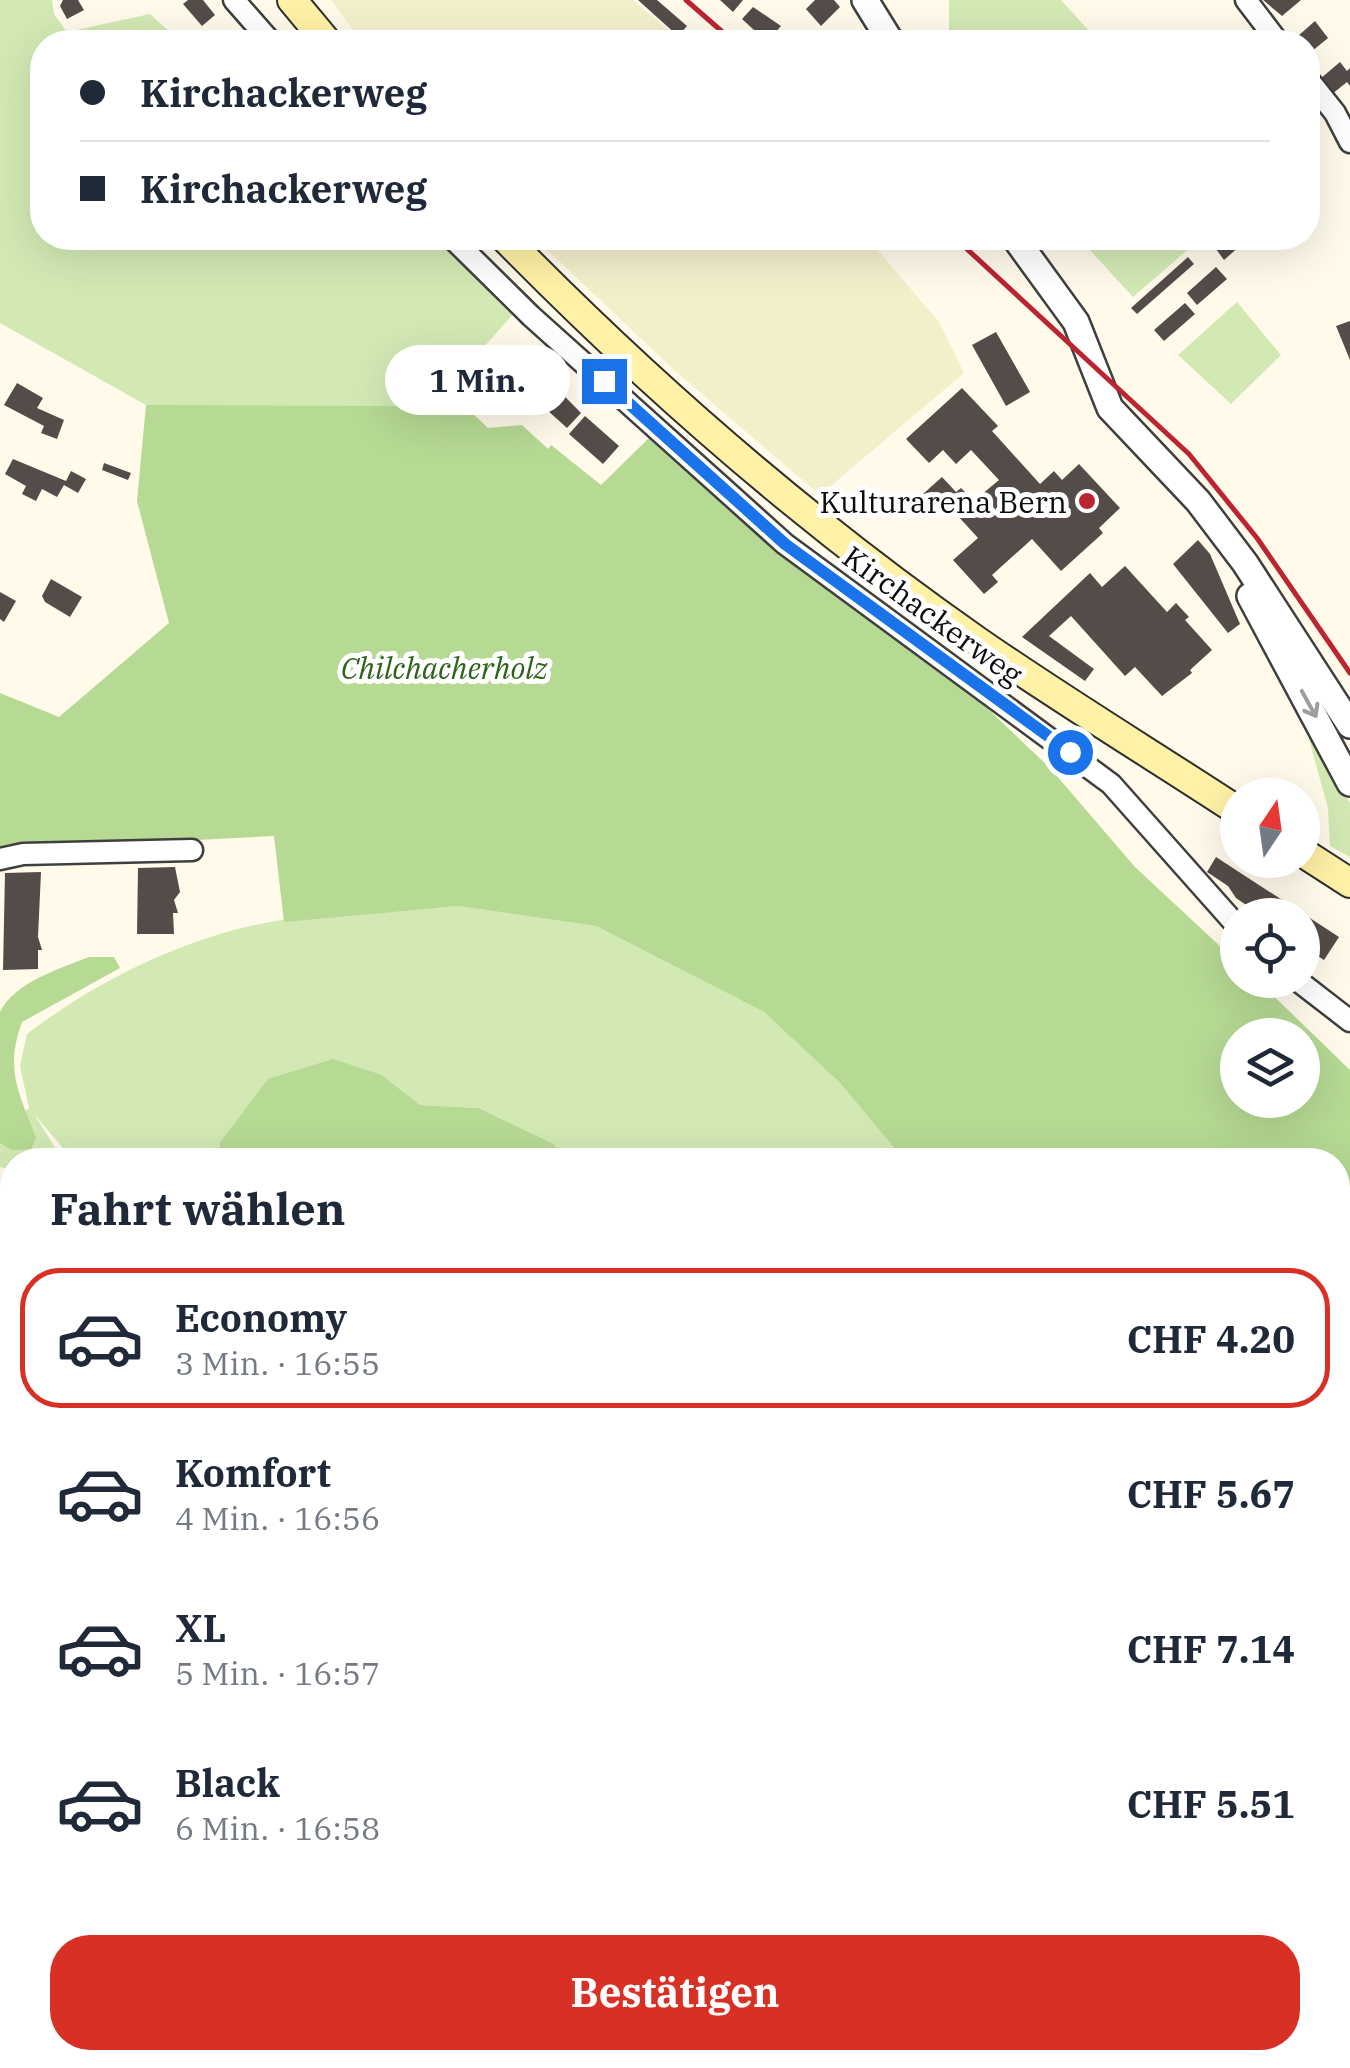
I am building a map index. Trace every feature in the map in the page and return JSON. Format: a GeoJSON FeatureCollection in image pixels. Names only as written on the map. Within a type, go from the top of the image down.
{"type":"FeatureCollection","features":[{"type":"Feature","properties":{"kind":"main road"},"geometry":{"type":"LineString","coordinates":[[292,0],[317,30]]}},
{"type":"Feature","properties":{"kind":"main road"},"geometry":{"type":"LineString","coordinates":[[518,250],[577,311],[727,446],[838,534],[976,640],[1220,799]]}},
{"type":"Feature","properties":{"kind":"main road"},"geometry":{"type":"LineString","coordinates":[[1320,864],[1350,883]]}},
{"type":"Feature","properties":{"kind":"street"},"geometry":{"type":"LineString","coordinates":[[234,0],[260,30]]}},
{"type":"Feature","properties":{"kind":"street"},"geometry":{"type":"LineString","coordinates":[[865,0],[884,30]]}},
{"type":"Feature","properties":{"kind":"street"},"geometry":{"type":"LineString","coordinates":[[1246,0],[1269,30]]}},
{"type":"Feature","properties":{"kind":"street"},"geometry":{"type":"LineString","coordinates":[[1320,94],[1335,112],[1350,142]]}},
{"type":"Feature","properties":{"kind":"street","name":"Kirchackerweg"},"geometry":{"type":"LineString","coordinates":[[464,250],[531,316],[785,544],[1112,784],[1220,906]]}},
{"type":"Feature","properties":{"kind":"street"},"geometry":{"type":"LineString","coordinates":[[1024,250],[1076,322],[1095,379],[1110,408],[1216,524],[1350,725]]}},
{"type":"Feature","properties":{"kind":"street"},"geometry":{"type":"LineString","coordinates":[[1216,524],[1350,783]]}},
{"type":"Feature","properties":{"kind":"street"},"geometry":{"type":"LineString","coordinates":[[0,859],[23,854],[192,850]]}},
{"type":"Feature","properties":{"kind":"street"},"geometry":{"type":"LineString","coordinates":[[1320,997],[1350,1021]]}},
{"type":"Feature","properties":{"kind":"shaded area"},"geometry":{"type":"Polygon","coordinates":[[[331,0],[633,0],[668,30],[353,30],[331,0]]]}},
{"type":"Feature","properties":{"kind":"shaded area"},"geometry":{"type":"Polygon","coordinates":[[[548,250],[877,250],[939,322],[964,373],[820,495],[673,369],[548,250]]]}},
{"type":"Feature","properties":{"kind":"green space"},"geometry":{"type":"Polygon","coordinates":[[[0,0],[52,0],[54,14],[66,30],[30,30],[30,250],[458,250],[518,309],[444,391],[465,406],[146,405],[0,323],[0,0]]]}},
{"type":"Feature","properties":{"kind":"green space"},"geometry":{"type":"Polygon","coordinates":[[[949,0],[1061,0],[1088,30],[949,30],[949,0]]]}},
{"type":"Feature","properties":{"kind":"green space"},"geometry":{"type":"Polygon","coordinates":[[[150,14],[168,30],[76,30],[150,14]]]}},
{"type":"Feature","properties":{"kind":"green space"},"geometry":{"type":"Polygon","coordinates":[[[1090,250],[1187,250],[1133,297],[1090,250]]]}},
{"type":"Feature","properties":{"kind":"green space"},"geometry":{"type":"Polygon","coordinates":[[[1237,302],[1281,355],[1231,404],[1178,355],[1237,302]]]}},
{"type":"Feature","properties":{"kind":"green space","name":"Chilchacherholz"},"geometry":{"type":"Polygon","coordinates":[[[146,405],[465,406],[488,428],[522,425],[548,449],[551,445],[601,485],[650,437],[988,709],[1050,768],[1135,867],[1220,946],[1220,998],[1276,998],[1296,1018],[1220,1018],[1220,1118],[1320,1118],[1320,1041],[1350,1070],[1350,1148],[894,1148],[840,1083],[764,1012],[596,926],[458,906],[284,922],[274,836],[0,850],[0,693],[59,717],[169,623],[137,501],[146,405]]]}},
{"type":"Feature","properties":{"kind":"green space"},"geometry":{"type":"Polygon","coordinates":[[[1300,707],[1350,803],[1350,857],[1330,846],[1328,808],[1300,707]]]}},
{"type":"Feature","properties":{"kind":"green space"},"geometry":{"type":"Polygon","coordinates":[[[458,906],[596,926],[764,1012],[840,1083],[894,1148],[557,1148],[479,1108],[420,1105],[382,1075],[219,1144],[220,1148],[63,1148],[34,1114],[55,1148],[0,1148],[0,1129],[29,1108],[20,1066],[27,1034],[96,988],[170,952],[223,933],[309,917],[458,906]]]}},
{"type":"Feature","properties":{"kind":"green space"},"geometry":{"type":"Polygon","coordinates":[[[89,957],[114,957],[120,968],[22,1022],[14,1069],[36,1138],[31,1148],[9,1148],[0,1143],[0,1012],[16,992],[89,957]]]}},
{"type":"Feature","properties":{"kind":"green space"},"geometry":{"type":"Polygon","coordinates":[[[333,1059],[382,1075],[420,1105],[479,1108],[557,1148],[220,1148],[219,1144],[268,1079],[333,1059]]]}},
{"type":"Feature","properties":{"kind":"building"},"geometry":{"type":"Polygon","coordinates":[[[63,0],[78,0],[84,10],[67,19],[60,6],[63,0]]]}},
{"type":"Feature","properties":{"kind":"building"},"geometry":{"type":"Polygon","coordinates":[[[203,0],[215,15],[202,26],[183,4],[203,0]]]}},
{"type":"Feature","properties":{"kind":"building"},"geometry":{"type":"Polygon","coordinates":[[[638,0],[657,0],[687,26],[671,30],[638,0]]]}},
{"type":"Feature","properties":{"kind":"building"},"geometry":{"type":"Polygon","coordinates":[[[720,0],[743,0],[733,12],[720,0]]]}},
{"type":"Feature","properties":{"kind":"building"},"geometry":{"type":"Polygon","coordinates":[[[815,0],[834,0],[840,7],[821,26],[806,9],[815,0]]]}},
{"type":"Feature","properties":{"kind":"building"},"geometry":{"type":"Polygon","coordinates":[[[1263,0],[1301,0],[1282,16],[1263,0]]]}},
{"type":"Feature","properties":{"kind":"building"},"geometry":{"type":"Polygon","coordinates":[[[753,7],[781,26],[778,30],[754,30],[742,19],[753,7]]]}},
{"type":"Feature","properties":{"kind":"building"},"geometry":{"type":"Polygon","coordinates":[[[1315,21],[1328,38],[1320,45],[1320,30],[1305,30],[1315,21]]]}},
{"type":"Feature","properties":{"kind":"building"},"geometry":{"type":"Polygon","coordinates":[[[1340,62],[1347,71],[1350,68],[1350,86],[1347,82],[1332,94],[1320,79],[1340,62]]]}},
{"type":"Feature","properties":{"kind":"building"},"geometry":{"type":"Polygon","coordinates":[[[1217,250],[1235,250],[1224,260],[1217,250]]]}},
{"type":"Feature","properties":{"kind":"building"},"geometry":{"type":"Polygon","coordinates":[[[1188,257],[1194,264],[1137,314],[1131,308],[1188,257]]]}},
{"type":"Feature","properties":{"kind":"building"},"geometry":{"type":"Polygon","coordinates":[[[1216,267],[1227,279],[1197,305],[1187,293],[1216,267]]]}},
{"type":"Feature","properties":{"kind":"building"},"geometry":{"type":"Polygon","coordinates":[[[1185,303],[1195,314],[1164,341],[1154,330],[1185,303]]]}},
{"type":"Feature","properties":{"kind":"building"},"geometry":{"type":"Polygon","coordinates":[[[1350,321],[1350,360],[1336,326],[1350,321]]]}},
{"type":"Feature","properties":{"kind":"building"},"geometry":{"type":"Polygon","coordinates":[[[996,332],[1030,392],[1006,406],[972,345],[996,332]]]}},
{"type":"Feature","properties":{"kind":"building"},"geometry":{"type":"Polygon","coordinates":[[[522,353],[581,413],[567,428],[525,390],[529,385],[509,367],[522,353]]]}},
{"type":"Feature","properties":{"kind":"building"},"geometry":{"type":"Polygon","coordinates":[[[17,383],[43,398],[37,408],[64,420],[57,439],[41,433],[44,426],[4,405],[17,383]]]}},
{"type":"Feature","properties":{"kind":"building"},"geometry":{"type":"Polygon","coordinates":[[[962,388],[998,426],[992,431],[1040,484],[1054,471],[1062,480],[1079,464],[1120,508],[1099,528],[1103,533],[1061,571],[1032,539],[992,575],[998,582],[984,594],[953,560],[978,538],[957,515],[999,480],[971,450],[956,464],[943,450],[929,463],[906,439],[962,388]]]}},
{"type":"Feature","properties":{"kind":"building"},"geometry":{"type":"Polygon","coordinates":[[[585,416],[619,446],[603,464],[569,434],[585,416]]]}},
{"type":"Feature","properties":{"kind":"building"},"geometry":{"type":"Polygon","coordinates":[[[13,459],[66,481],[71,471],[86,479],[78,493],[64,485],[57,497],[42,489],[36,501],[22,494],[26,486],[5,474],[13,459]]]}},
{"type":"Feature","properties":{"kind":"building"},"geometry":{"type":"Polygon","coordinates":[[[104,463],[131,473],[128,480],[102,470],[104,463]]]}},
{"type":"Feature","properties":{"kind":"building"},"geometry":{"type":"Polygon","coordinates":[[[942,477],[956,492],[961,488],[971,498],[947,515],[923,494],[942,477]]]}},
{"type":"Feature","properties":{"kind":"building"},"geometry":{"type":"Polygon","coordinates":[[[1198,540],[1210,554],[1240,624],[1228,633],[1173,564],[1198,540]]]}},
{"type":"Feature","properties":{"kind":"building"},"geometry":{"type":"Polygon","coordinates":[[[1125,566],[1167,612],[1176,603],[1189,617],[1185,620],[1212,650],[1190,670],[1192,673],[1162,696],[1135,667],[1125,676],[1071,616],[1049,636],[1094,669],[1085,681],[1022,637],[1090,573],[1102,587],[1125,566]]]}},
{"type":"Feature","properties":{"kind":"building"},"geometry":{"type":"Polygon","coordinates":[[[51,579],[82,597],[70,617],[42,596],[51,579]]]}},
{"type":"Feature","properties":{"kind":"building"},"geometry":{"type":"Polygon","coordinates":[[[0,592],[16,601],[4,622],[0,619],[0,592]]]}},
{"type":"Feature","properties":{"kind":"building"},"geometry":{"type":"Polygon","coordinates":[[[1216,857],[1220,860],[1220,878],[1248,878],[1279,898],[1236,898],[1228,886],[1207,872],[1216,857]]]}},
{"type":"Feature","properties":{"kind":"building"},"geometry":{"type":"Polygon","coordinates":[[[175,867],[180,892],[174,900],[178,913],[173,913],[174,934],[137,934],[138,868],[175,867]]]}},
{"type":"Feature","properties":{"kind":"building"},"geometry":{"type":"Polygon","coordinates":[[[41,872],[38,937],[42,950],[38,950],[38,969],[3,970],[5,873],[41,872]]]}},
{"type":"Feature","properties":{"kind":"building"},"geometry":{"type":"Polygon","coordinates":[[[1320,925],[1339,937],[1324,960],[1320,957],[1320,925]]]}},
{"type":"Feature","properties":{"kind":"railway"},"geometry":{"type":"LineString","coordinates":[[686,0],[720,30]]}},
{"type":"Feature","properties":{"kind":"railway"},"geometry":{"type":"LineString","coordinates":[[968,250],[1189,454],[1257,538],[1350,673]]}},
{"type":"Feature","properties":{"kind":"place","name":"Kulturarena Bern"},"geometry":{"type":"Point","coordinates":[1087,501]}},
{"type":"Feature","properties":{"kind":"route"},"geometry":{"type":"LineString","coordinates":[[604,381],[785,544],[1070,752]]}}]}
